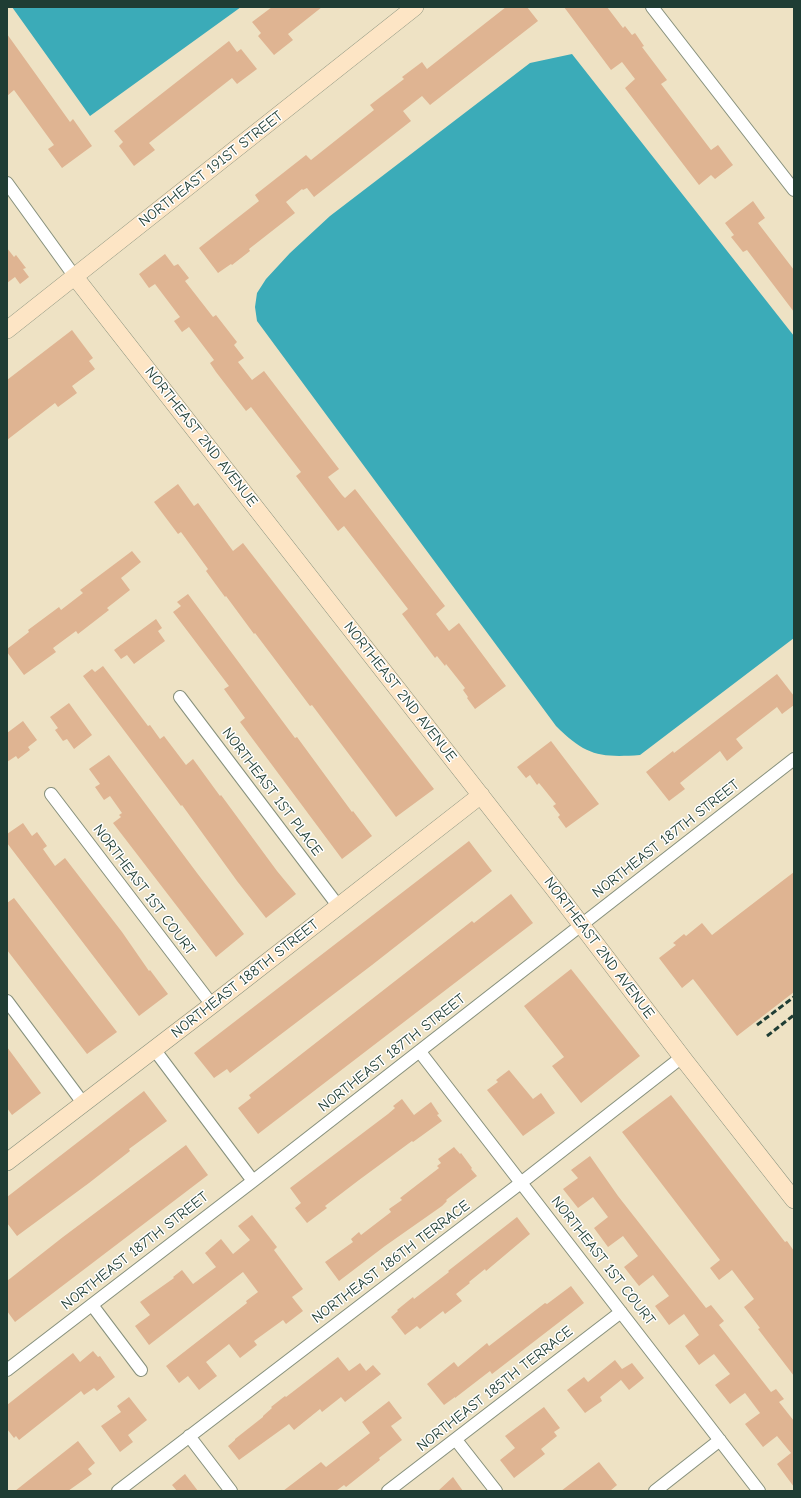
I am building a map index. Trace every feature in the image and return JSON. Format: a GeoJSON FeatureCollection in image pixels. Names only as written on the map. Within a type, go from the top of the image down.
{"type":"FeatureCollection","features":[{"type":"Feature","properties":{"kind":"street","name":"NORTHEAST 191ST STREET"},"geometry":{"type":"LineString","coordinates":[[7,330],[415,7]]}},
{"type":"Feature","properties":{"kind":"street"},"geometry":{"type":"LineString","coordinates":[[652,7],[794,190]]}},
{"type":"Feature","properties":{"kind":"street","name":"NORTHEAST 2ND AVENUE"},"geometry":{"type":"LineString","coordinates":[[7,183],[75,277],[482,795],[682,1057],[794,1200]]}},
{"type":"Feature","properties":{"kind":"street","name":"NORTHEAST 1ST PLACE"},"geometry":{"type":"LineString","coordinates":[[180,697],[339,907]]}},
{"type":"Feature","properties":{"kind":"street","name":"NORTHEAST 187TH STREET"},"geometry":{"type":"LineString","coordinates":[[7,1370],[420,1052],[794,759]]}},
{"type":"Feature","properties":{"kind":"street","name":"NORTHEAST 1ST COURT"},"geometry":{"type":"LineString","coordinates":[[51,794],[212,1005]]}},
{"type":"Feature","properties":{"kind":"street","name":"NORTHEAST 188TH STREET"},"geometry":{"type":"LineString","coordinates":[[7,1162],[482,795]]}},
{"type":"Feature","properties":{"kind":"street"},"geometry":{"type":"LineString","coordinates":[[7,1002],[83,1103]]}},
{"type":"Feature","properties":{"kind":"street"},"geometry":{"type":"LineString","coordinates":[[154,1049],[253,1181]]}},
{"type":"Feature","properties":{"kind":"street","name":"NORTHEAST 1ST COURT"},"geometry":{"type":"LineString","coordinates":[[420,1052],[522,1182],[759,1491]]}},
{"type":"Feature","properties":{"kind":"street","name":"NORTHEAST 186TH TERRACE"},"geometry":{"type":"LineString","coordinates":[[118,1491],[522,1182],[682,1057]]}},
{"type":"Feature","properties":{"kind":"street"},"geometry":{"type":"LineString","coordinates":[[92,1305],[141,1370]]}},
{"type":"Feature","properties":{"kind":"street","name":"NORTHEAST 185TH TERRACE"},"geometry":{"type":"LineString","coordinates":[[388,1491],[621,1312]]}},
{"type":"Feature","properties":{"kind":"street"},"geometry":{"type":"LineString","coordinates":[[189,1436],[231,1491]]}},
{"type":"Feature","properties":{"kind":"street"},"geometry":{"type":"LineString","coordinates":[[456,1440],[496,1491]]}},
{"type":"Feature","properties":{"kind":"street"},"geometry":{"type":"LineString","coordinates":[[655,1491],[720,1440]]}},
{"type":"Feature","properties":{"kind":"water"},"geometry":{"type":"Polygon","coordinates":[[[12,7],[241,7],[90,116],[12,7]]]}},
{"type":"Feature","properties":{"kind":"water"},"geometry":{"type":"Polygon","coordinates":[[[572,54],[794,336],[794,638],[640,755],[603,755],[585,749],[566,736],[556,726],[257,321],[255,307],[257,293],[266,279],[290,253],[330,216],[530,63],[572,54]]]}},
{"type":"Feature","properties":{"kind":"building"},"geometry":{"type":"Polygon","coordinates":[[[272,7],[322,7],[288,34],[293,40],[274,55],[258,36],[261,33],[252,22],[272,7]]]}},
{"type":"Feature","properties":{"kind":"building"},"geometry":{"type":"Polygon","coordinates":[[[506,7],[527,7],[538,21],[430,105],[422,96],[403,111],[411,121],[314,197],[307,188],[302,189],[286,202],[295,213],[249,249],[250,251],[232,265],[231,264],[218,273],[199,248],[259,201],[255,195],[306,155],[311,160],[374,110],[370,105],[404,79],[402,77],[422,62],[427,69],[506,7]]]}},
{"type":"Feature","properties":{"kind":"building"},"geometry":{"type":"Polygon","coordinates":[[[564,7],[607,7],[623,28],[625,26],[632,35],[635,33],[644,46],[642,47],[667,80],[661,84],[711,150],[718,145],[733,165],[715,179],[711,175],[699,185],[625,88],[635,79],[622,62],[611,70],[564,7]]]}},
{"type":"Feature","properties":{"kind":"building"},"geometry":{"type":"Polygon","coordinates":[[[7,34],[70,122],[73,119],[92,146],[62,168],[48,149],[54,145],[14,90],[7,96],[7,34]]]}},
{"type":"Feature","properties":{"kind":"building"},"geometry":{"type":"Polygon","coordinates":[[[229,41],[237,52],[241,49],[257,69],[237,84],[232,78],[149,143],[155,150],[134,166],[119,146],[123,142],[114,131],[229,41]]]}},
{"type":"Feature","properties":{"kind":"building"},"geometry":{"type":"Polygon","coordinates":[[[753,201],[765,218],[758,223],[794,270],[794,312],[747,250],[743,252],[731,237],[734,235],[725,223],[753,201]]]}},
{"type":"Feature","properties":{"kind":"building"},"geometry":{"type":"Polygon","coordinates":[[[7,248],[14,257],[16,255],[26,268],[23,269],[29,277],[20,284],[15,277],[7,283],[7,248]]]}},
{"type":"Feature","properties":{"kind":"building"},"geometry":{"type":"Polygon","coordinates":[[[165,254],[174,266],[178,264],[189,278],[185,281],[213,317],[216,315],[237,342],[234,345],[244,358],[238,362],[252,380],[264,371],[339,469],[328,477],[342,495],[345,498],[355,489],[445,606],[436,614],[449,631],[459,623],[506,686],[475,709],[463,690],[465,688],[446,664],[445,666],[437,656],[435,658],[402,614],[408,609],[344,526],[338,531],[296,476],[301,472],[251,407],[246,411],[216,372],[210,363],[214,360],[189,327],[182,332],[174,321],[180,317],[155,284],[149,288],[139,274],[165,254]]]}},
{"type":"Feature","properties":{"kind":"building"},"geometry":{"type":"Polygon","coordinates":[[[72,330],[93,358],[89,361],[95,369],[72,386],[77,393],[58,407],[55,403],[7,440],[7,380],[72,330]]]}},
{"type":"Feature","properties":{"kind":"building"},"geometry":{"type":"Polygon","coordinates":[[[178,484],[194,506],[198,503],[233,551],[243,543],[434,789],[396,817],[312,705],[310,706],[255,633],[254,634],[226,596],[225,597],[206,571],[208,569],[181,532],[178,534],[154,502],[178,484]]]}},
{"type":"Feature","properties":{"kind":"building"},"geometry":{"type":"Polygon","coordinates":[[[132,551],[141,562],[121,578],[130,590],[107,608],[109,610],[78,634],[76,631],[53,648],[56,652],[24,675],[7,652],[7,649],[29,632],[28,630],[59,607],[61,610],[83,593],[80,590],[132,551]]]}},
{"type":"Feature","properties":{"kind":"building"},"geometry":{"type":"Polygon","coordinates":[[[188,594],[295,738],[297,737],[352,812],[353,811],[372,836],[342,859],[240,722],[245,718],[224,689],[229,686],[173,612],[181,606],[177,602],[188,594]]]}},
{"type":"Feature","properties":{"kind":"building"},"geometry":{"type":"Polygon","coordinates":[[[156,619],[162,628],[158,631],[165,641],[134,664],[127,655],[121,659],[114,650],[156,619]]]}},
{"type":"Feature","properties":{"kind":"building"},"geometry":{"type":"Polygon","coordinates":[[[103,666],[148,726],[150,725],[160,739],[164,736],[186,765],[193,759],[296,894],[266,918],[83,676],[92,669],[95,672],[103,666]]]}},
{"type":"Feature","properties":{"kind":"building"},"geometry":{"type":"Polygon","coordinates":[[[777,674],[794,696],[794,705],[782,714],[777,707],[736,739],[743,748],[727,761],[720,751],[680,783],[685,789],[669,801],[646,772],[673,751],[674,753],[777,674]]]}},
{"type":"Feature","properties":{"kind":"building"},"geometry":{"type":"Polygon","coordinates":[[[69,703],[92,735],[74,749],[67,739],[63,741],[55,730],[58,728],[50,717],[69,703]]]}},
{"type":"Feature","properties":{"kind":"building"},"geometry":{"type":"Polygon","coordinates":[[[23,721],[37,740],[28,747],[30,750],[18,759],[16,756],[7,762],[7,733],[23,721]]]}},
{"type":"Feature","properties":{"kind":"building"},"geometry":{"type":"Polygon","coordinates":[[[551,741],[599,804],[566,828],[558,817],[560,815],[553,806],[556,804],[539,783],[537,785],[530,775],[526,778],[517,767],[551,741]]]}},
{"type":"Feature","properties":{"kind":"building"},"geometry":{"type":"Polygon","coordinates":[[[109,755],[244,934],[216,957],[113,823],[121,817],[119,815],[122,813],[110,796],[104,800],[95,787],[100,784],[89,769],[109,755]]]}},
{"type":"Feature","properties":{"kind":"building"},"geometry":{"type":"Polygon","coordinates":[[[23,823],[32,836],[37,832],[47,846],[43,849],[55,866],[65,858],[122,932],[149,971],[150,970],[168,994],[139,1016],[7,843],[7,834],[23,823]]]}},
{"type":"Feature","properties":{"kind":"building"},"geometry":{"type":"Polygon","coordinates":[[[469,841],[492,871],[230,1073],[227,1069],[214,1078],[194,1053],[469,841]]]}},
{"type":"Feature","properties":{"kind":"building"},"geometry":{"type":"Polygon","coordinates":[[[794,872],[794,992],[737,1036],[693,979],[682,988],[659,958],[676,945],[673,943],[684,934],[686,936],[702,923],[712,935],[794,872]]]}},
{"type":"Feature","properties":{"kind":"building"},"geometry":{"type":"Polygon","coordinates":[[[511,894],[533,923],[258,1134],[238,1108],[251,1098],[249,1095],[472,921],[474,923],[511,894]]]}},
{"type":"Feature","properties":{"kind":"building"},"geometry":{"type":"Polygon","coordinates":[[[14,898],[117,1032],[87,1054],[7,950],[7,903],[14,898]]]}},
{"type":"Feature","properties":{"kind":"building"},"geometry":{"type":"Polygon","coordinates":[[[571,969],[640,1056],[581,1103],[552,1066],[564,1057],[524,1006],[571,969]]]}},
{"type":"Feature","properties":{"kind":"building"},"geometry":{"type":"Polygon","coordinates":[[[7,1047],[41,1093],[12,1115],[7,1108],[7,1047]]]}},
{"type":"Feature","properties":{"kind":"building"},"geometry":{"type":"Polygon","coordinates":[[[509,1070],[533,1099],[541,1093],[555,1113],[523,1136],[487,1090],[498,1082],[496,1080],[509,1070]]]}},
{"type":"Feature","properties":{"kind":"building"},"geometry":{"type":"Polygon","coordinates":[[[144,1091],[167,1121],[129,1149],[130,1151],[89,1183],[17,1236],[7,1223],[7,1197],[144,1091]]]}},
{"type":"Feature","properties":{"kind":"building"},"geometry":{"type":"Polygon","coordinates":[[[671,1095],[785,1242],[787,1241],[794,1251],[794,1376],[758,1329],[760,1328],[744,1307],[754,1299],[732,1270],[719,1280],[710,1268],[720,1260],[622,1132],[671,1095]]]}},
{"type":"Feature","properties":{"kind":"building"},"geometry":{"type":"Polygon","coordinates":[[[402,1099],[414,1115],[431,1102],[439,1114],[437,1115],[442,1121],[359,1180],[325,1206],[327,1208],[307,1223],[295,1208],[301,1203],[290,1188],[388,1114],[395,1108],[393,1106],[402,1099]]]}},
{"type":"Feature","properties":{"kind":"building"},"geometry":{"type":"Polygon","coordinates":[[[186,1145],[208,1175],[15,1322],[7,1311],[7,1281],[186,1145]]]}},
{"type":"Feature","properties":{"kind":"building"},"geometry":{"type":"Polygon","coordinates":[[[454,1147],[460,1154],[461,1153],[477,1176],[446,1200],[447,1201],[442,1206],[385,1246],[339,1281],[325,1262],[353,1242],[351,1239],[359,1232],[361,1235],[391,1212],[389,1209],[402,1200],[400,1198],[439,1168],[437,1166],[441,1163],[438,1159],[454,1147]]]}},
{"type":"Feature","properties":{"kind":"building"},"geometry":{"type":"Polygon","coordinates":[[[590,1156],[618,1196],[706,1308],[711,1305],[724,1321],[719,1325],[771,1392],[776,1389],[784,1399],[779,1402],[794,1421],[794,1487],[777,1464],[791,1453],[777,1436],[763,1447],[745,1424],[760,1413],[745,1393],[730,1404],[715,1385],[730,1374],[714,1354],[699,1365],[685,1346],[699,1335],[684,1314],[669,1325],[655,1306],[669,1296],[653,1275],[639,1286],[624,1267],[638,1256],[623,1236],[608,1247],[594,1228],[608,1217],[593,1197],[578,1208],[563,1189],[578,1178],[571,1170],[590,1156]]]}},
{"type":"Feature","properties":{"kind":"building"},"geometry":{"type":"Polygon","coordinates":[[[252,1215],[277,1247],[274,1250],[303,1289],[292,1297],[303,1311],[286,1324],[283,1320],[254,1341],[257,1345],[240,1358],[229,1344],[206,1362],[217,1376],[199,1390],[188,1376],[179,1383],[166,1366],[247,1303],[246,1301],[258,1292],[243,1272],[149,1345],[135,1326],[150,1315],[140,1302],[174,1278],[173,1277],[182,1270],[193,1284],[216,1267],[205,1253],[221,1239],[233,1254],[250,1240],[238,1226],[252,1215]]]}},
{"type":"Feature","properties":{"kind":"building"},"geometry":{"type":"Polygon","coordinates":[[[517,1217],[530,1234],[456,1294],[462,1301],[445,1314],[443,1311],[420,1329],[417,1326],[405,1335],[391,1317],[398,1311],[397,1310],[449,1272],[448,1271],[517,1217]]]}},
{"type":"Feature","properties":{"kind":"building"},"geometry":{"type":"Polygon","coordinates":[[[571,1286],[584,1303],[492,1374],[490,1371],[444,1405],[427,1384],[454,1362],[458,1367],[487,1343],[489,1346],[545,1303],[547,1304],[571,1286]]]}},
{"type":"Feature","properties":{"kind":"building"},"geometry":{"type":"Polygon","coordinates":[[[93,1351],[98,1357],[100,1356],[115,1377],[97,1391],[94,1388],[84,1395],[81,1391],[19,1440],[16,1436],[14,1438],[7,1429],[7,1405],[73,1353],[80,1362],[93,1351]]]}},
{"type":"Feature","properties":{"kind":"building"},"geometry":{"type":"Polygon","coordinates":[[[338,1357],[349,1371],[360,1363],[366,1371],[373,1365],[381,1374],[345,1402],[341,1397],[322,1412],[320,1409],[294,1430],[289,1424],[239,1460],[228,1446],[263,1417],[272,1408],[271,1407],[338,1357]]]}},
{"type":"Feature","properties":{"kind":"building"},"geometry":{"type":"Polygon","coordinates":[[[615,1360],[622,1369],[632,1363],[644,1378],[629,1390],[621,1380],[600,1397],[602,1401],[585,1413],[567,1390],[584,1377],[588,1382],[615,1360]]]}},
{"type":"Feature","properties":{"kind":"building"},"geometry":{"type":"Polygon","coordinates":[[[129,1397],[147,1420],[128,1435],[133,1442],[120,1452],[101,1426],[121,1412],[117,1406],[129,1397]]]}},
{"type":"Feature","properties":{"kind":"building"},"geometry":{"type":"Polygon","coordinates":[[[389,1401],[402,1418],[391,1426],[402,1440],[379,1458],[380,1460],[346,1487],[344,1485],[336,1491],[283,1491],[321,1462],[326,1467],[370,1433],[362,1422],[389,1401]]]}},
{"type":"Feature","properties":{"kind":"building"},"geometry":{"type":"Polygon","coordinates":[[[544,1407],[560,1428],[554,1432],[557,1436],[541,1449],[545,1454],[514,1478],[500,1460],[515,1448],[505,1436],[544,1407]]]}},
{"type":"Feature","properties":{"kind":"building"},"geometry":{"type":"Polygon","coordinates":[[[78,1441],[95,1463],[88,1469],[92,1474],[68,1491],[15,1491],[78,1441]]]}},
{"type":"Feature","properties":{"kind":"building"},"geometry":{"type":"Polygon","coordinates":[[[599,1462],[617,1485],[610,1491],[561,1491],[599,1462]]]}},
{"type":"Feature","properties":{"kind":"building"},"geometry":{"type":"Polygon","coordinates":[[[185,1474],[198,1491],[177,1491],[172,1485],[185,1474]]]}},
{"type":"Feature","properties":{"kind":"building"},"geometry":{"type":"Polygon","coordinates":[[[453,1477],[463,1491],[438,1491],[453,1477]]]}},
{"type":"Feature","properties":{"kind":"railway"},"geometry":{"type":"LineString","coordinates":[[757,1025],[794,997]]}},
{"type":"Feature","properties":{"kind":"railway"},"geometry":{"type":"LineString","coordinates":[[767,1036],[794,1015]]}}]}
